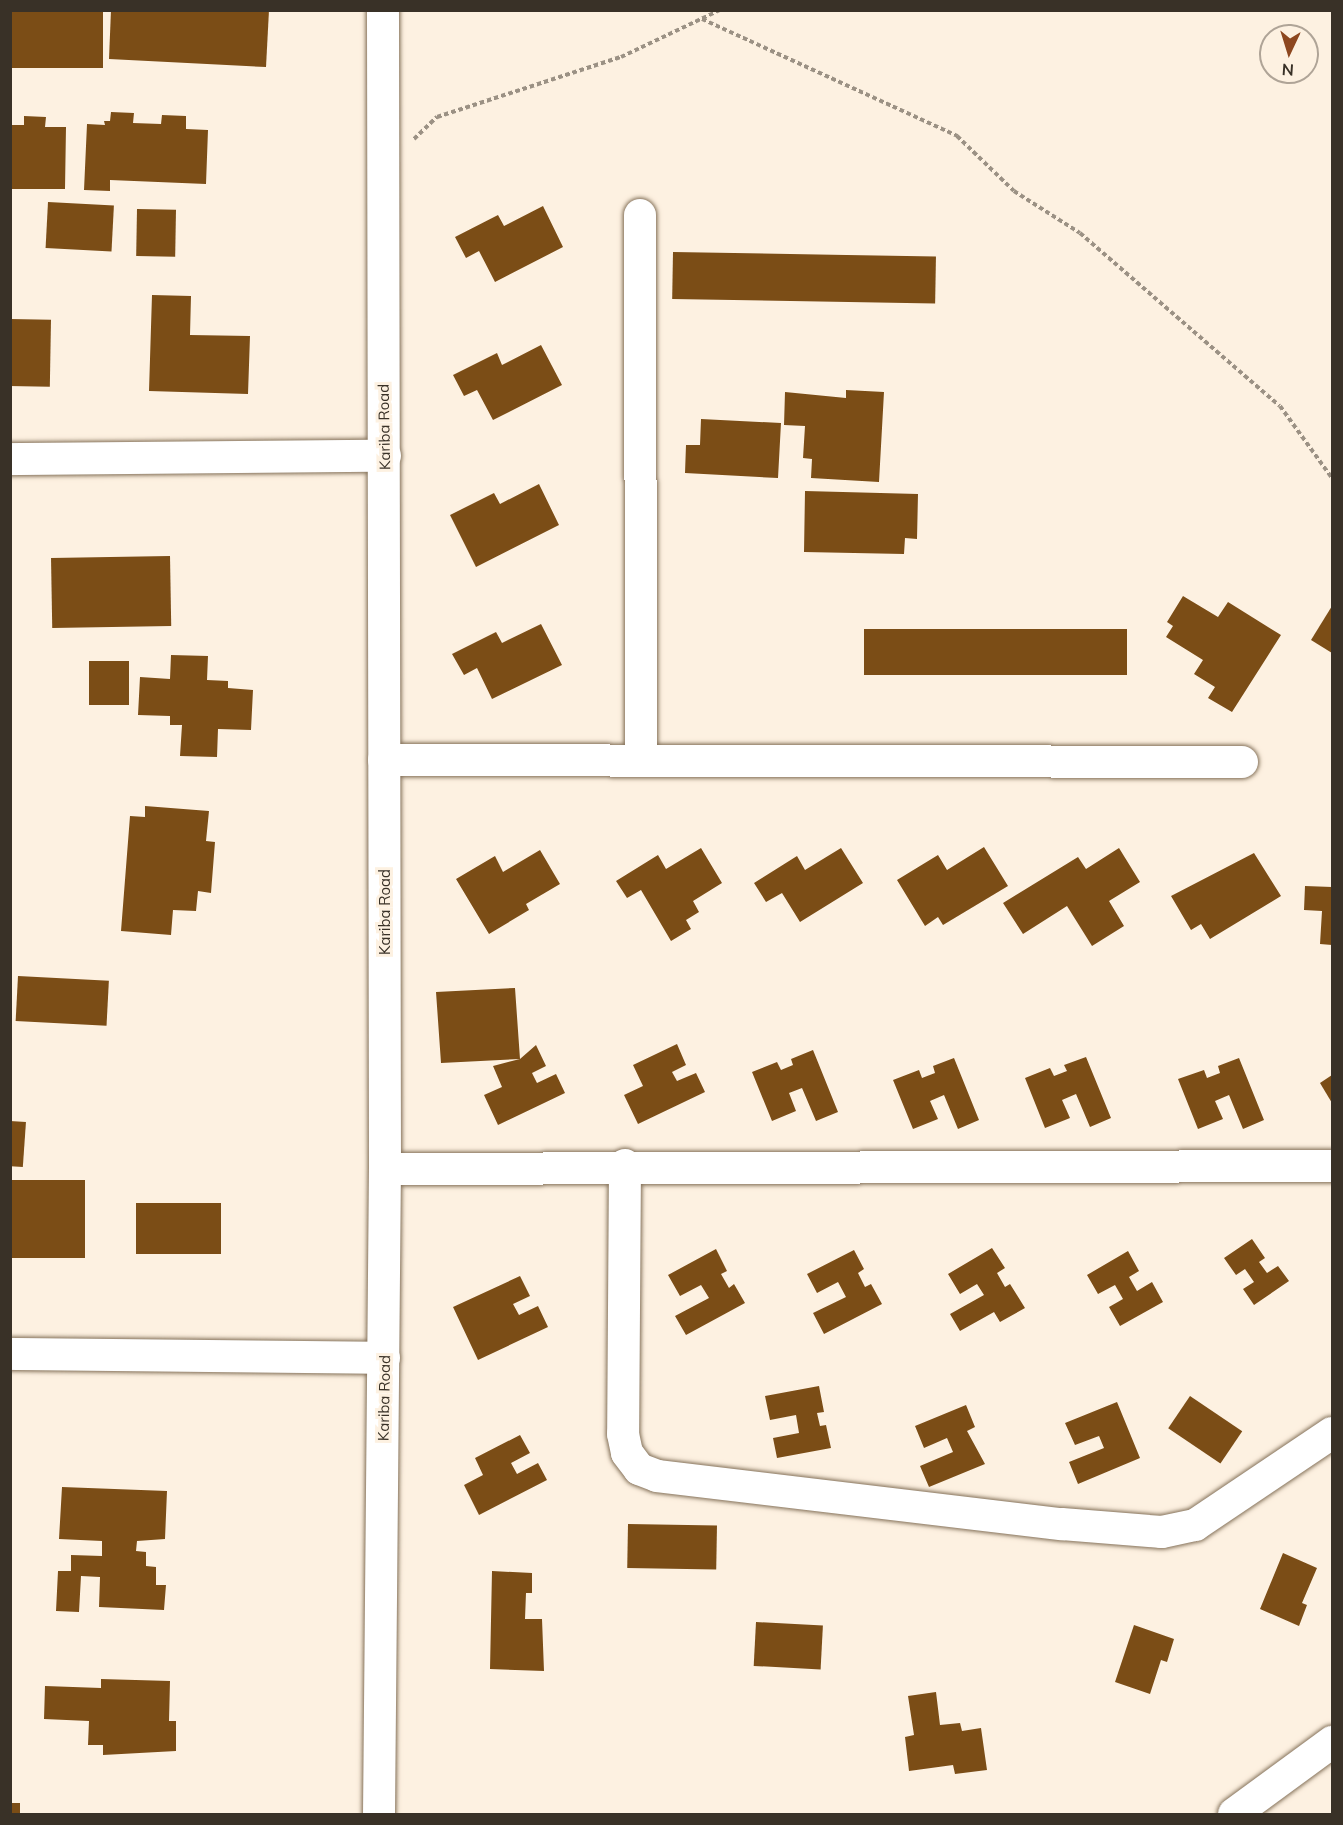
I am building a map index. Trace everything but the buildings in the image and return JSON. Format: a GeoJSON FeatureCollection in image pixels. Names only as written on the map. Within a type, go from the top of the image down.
{"type":"FeatureCollection","features":[{"type":"Feature","properties":{"kind":"street","name":"Kariba Road"},"geometry":{"type":"LineString","coordinates":[[379,1815],[385,1169],[383,10]]}},
{"type":"Feature","properties":{"kind":"street"},"geometry":{"type":"LineString","coordinates":[[640,215],[641,759]]}},
{"type":"Feature","properties":{"kind":"street"},"geometry":{"type":"LineString","coordinates":[[10,459],[384,456]]}},
{"type":"Feature","properties":{"kind":"street"},"geometry":{"type":"LineString","coordinates":[[384,760],[1242,762]]}},
{"type":"Feature","properties":{"kind":"street"},"geometry":{"type":"LineString","coordinates":[[385,1169],[625,1165],[1332,1166]]}},
{"type":"Feature","properties":{"kind":"street"},"geometry":{"type":"LineString","coordinates":[[625,1165],[623,1434],[627,1453],[639,1469],[657,1476],[1162,1532],[1195,1525],[1332,1433]]}},
{"type":"Feature","properties":{"kind":"street"},"geometry":{"type":"LineString","coordinates":[[10,1354],[384,1358]]}},
{"type":"Feature","properties":{"kind":"street"},"geometry":{"type":"LineString","coordinates":[[1234,1815],[1332,1742]]}},
{"type":"Feature","properties":{"kind":"path"},"geometry":{"type":"LineString","coordinates":[[412,141],[437,117],[621,57],[720,10]]}},
{"type":"Feature","properties":{"kind":"path"},"geometry":{"type":"LineString","coordinates":[[702,19],[957,136],[1014,191],[1080,233],[1280,406],[1332,478]]}}]}
